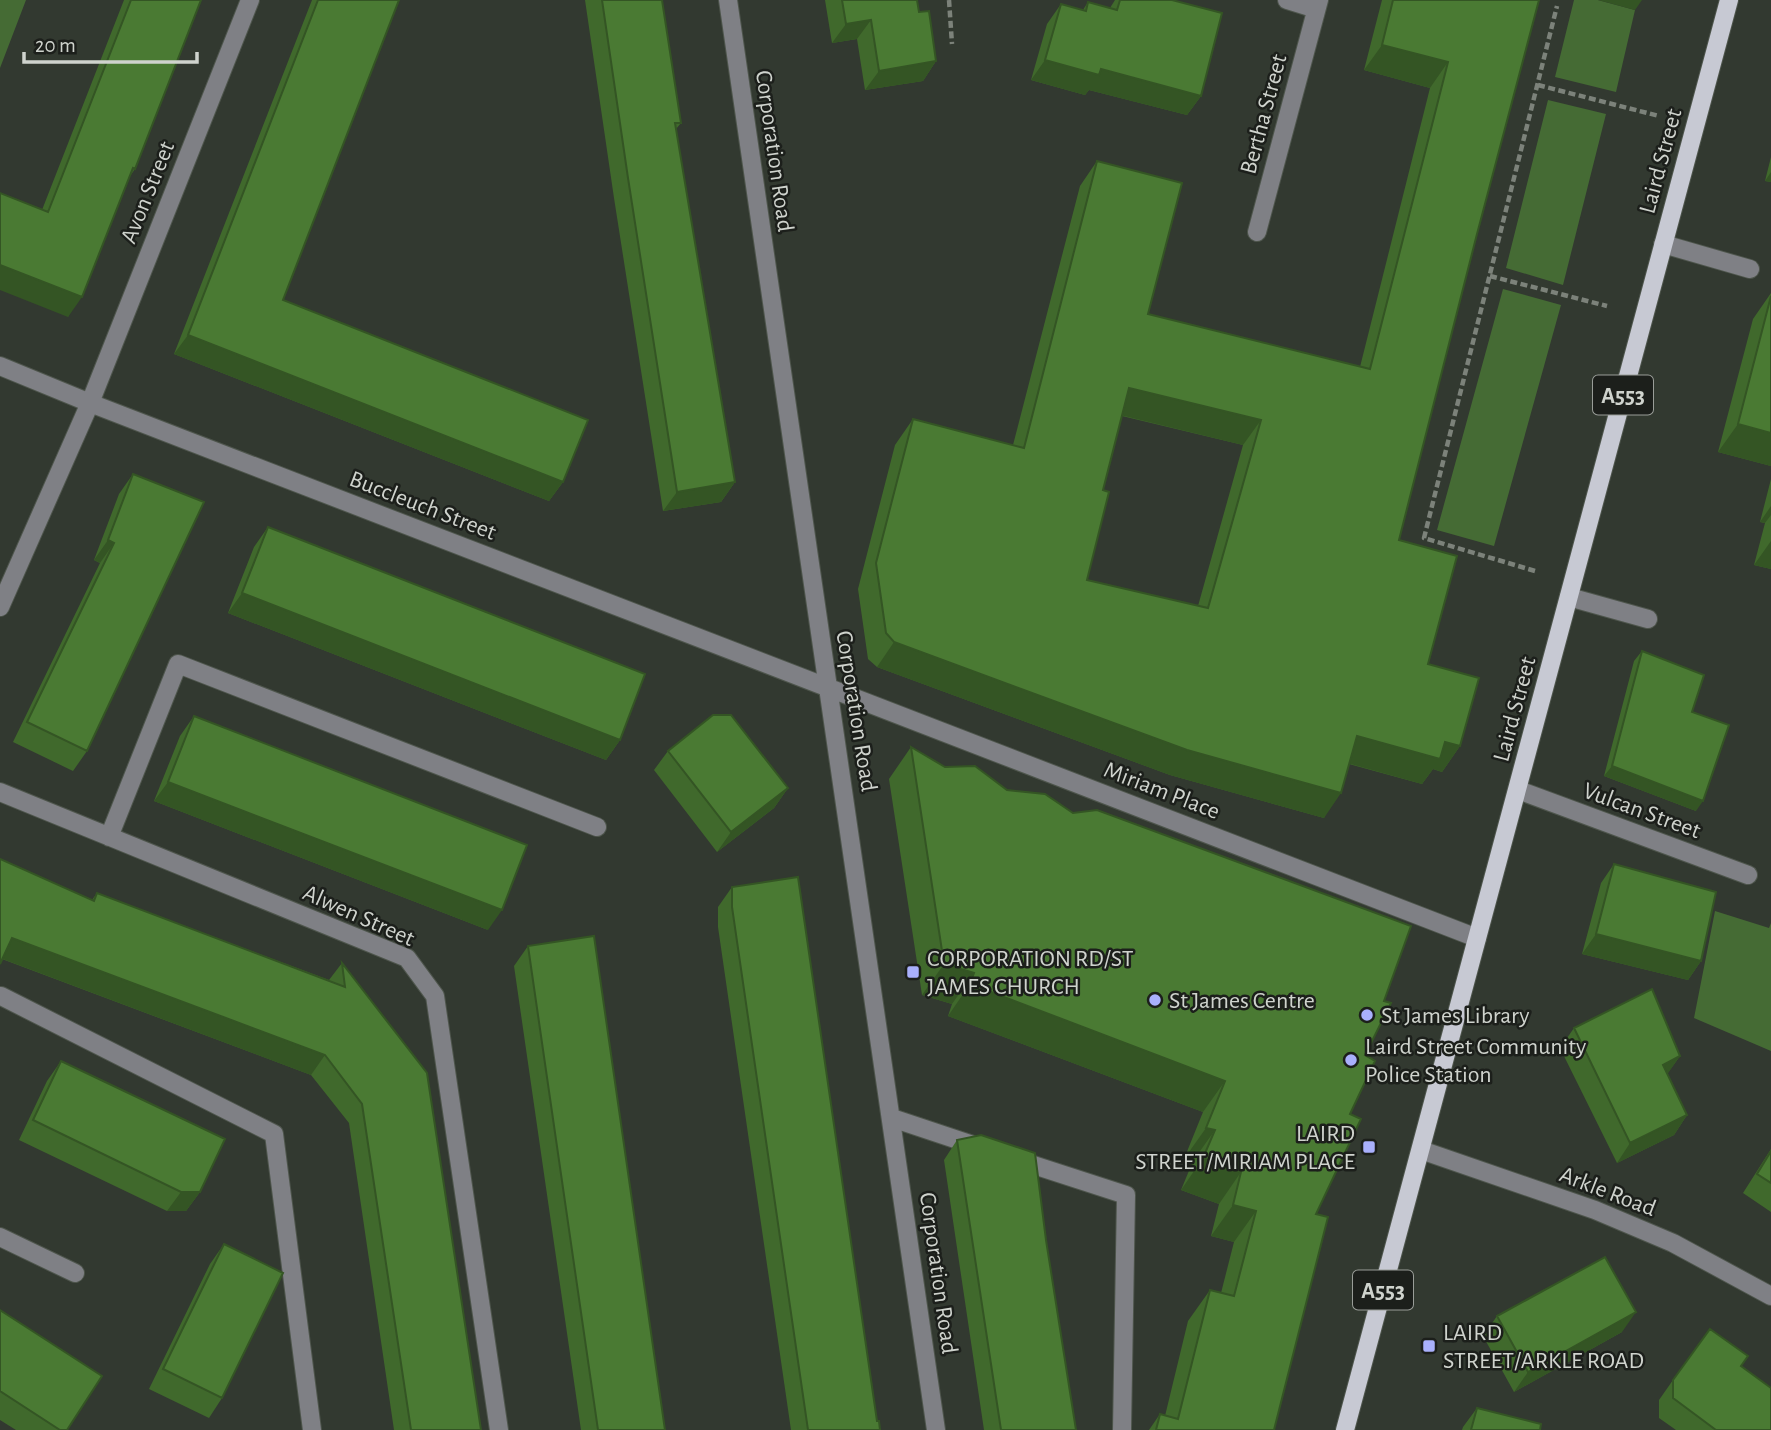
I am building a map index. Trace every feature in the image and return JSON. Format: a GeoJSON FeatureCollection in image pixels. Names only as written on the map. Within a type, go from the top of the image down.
{"type":"FeatureCollection","features":[{"type":"Feature","properties":{"kind":"main road","name":"Laird Street"},"geometry":{"type":"LineString","coordinates":[[1345,1430],[1729,0]]}},
{"type":"Feature","properties":{"kind":"street","name":"Avon Street"},"geometry":{"type":"LineString","coordinates":[[0,607],[90,403],[250,0]]}},
{"type":"Feature","properties":{"kind":"street","name":"Corporation Road"},"geometry":{"type":"LineString","coordinates":[[728,0],[936,1430]]}},
{"type":"Feature","properties":{"kind":"street","name":"Bertha Street"},"geometry":{"type":"LineString","coordinates":[[1257,232],[1317,5],[1287,0]]}},
{"type":"Feature","properties":{"kind":"street"},"geometry":{"type":"LineString","coordinates":[[1663,244],[1750,269]]}},
{"type":"Feature","properties":{"kind":"street","name":"Buccleuch Street"},"geometry":{"type":"LineString","coordinates":[[0,366],[830,688]]}},
{"type":"Feature","properties":{"kind":"street"},"geometry":{"type":"LineString","coordinates":[[1571,590],[1648,619]]}},
{"type":"Feature","properties":{"kind":"street"},"geometry":{"type":"LineString","coordinates":[[109,837],[178,664],[597,827]]}},
{"type":"Feature","properties":{"kind":"street","name":"Miriam Place"},"geometry":{"type":"LineString","coordinates":[[830,688],[1477,938]]}},
{"type":"Feature","properties":{"kind":"street","name":"Vulcan Street"},"geometry":{"type":"LineString","coordinates":[[1518,790],[1748,875]]}},
{"type":"Feature","properties":{"kind":"street","name":"Alwen Street"},"geometry":{"type":"LineString","coordinates":[[0,792],[407,958],[435,996],[499,1430]]}},
{"type":"Feature","properties":{"kind":"street"},"geometry":{"type":"LineString","coordinates":[[1,996],[274,1134],[312,1430]]}},
{"type":"Feature","properties":{"kind":"street"},"geometry":{"type":"LineString","coordinates":[[892,1118],[1126,1195],[1122,1430]]}},
{"type":"Feature","properties":{"kind":"street","name":"Arkle Road"},"geometry":{"type":"LineString","coordinates":[[1421,1150],[1594,1210],[1673,1243],[1771,1296]]}},
{"type":"Feature","properties":{"kind":"street"},"geometry":{"type":"LineString","coordinates":[[0,1237],[75,1272]]}},
{"type":"Feature","properties":{"kind":"path"},"geometry":{"type":"LineString","coordinates":[[949,0],[953,44]]}},
{"type":"Feature","properties":{"kind":"path"},"geometry":{"type":"LineString","coordinates":[[1557,6],[1424,538],[1571,590]]}},
{"type":"Feature","properties":{"kind":"path"},"geometry":{"type":"LineString","coordinates":[[1538,85],[1695,125]]}},
{"type":"Feature","properties":{"kind":"path"},"geometry":{"type":"LineString","coordinates":[[1490,276],[1644,316]]}},
{"type":"Feature","properties":{"kind":"green space"},"geometry":{"type":"Polygon","coordinates":[[[0,0],[26,0],[0,68],[0,0]]]}},
{"type":"Feature","properties":{"kind":"green space"},"geometry":{"type":"Polygon","coordinates":[[[1574,0],[1598,0],[1635,10],[1616,92],[1555,77],[1574,0]]]}},
{"type":"Feature","properties":{"kind":"green space"},"geometry":{"type":"Polygon","coordinates":[[[1548,100],[1606,114],[1563,285],[1506,268],[1548,100]]]}},
{"type":"Feature","properties":{"kind":"green space"},"geometry":{"type":"Polygon","coordinates":[[[1503,289],[1561,305],[1494,546],[1437,530],[1503,289]]]}},
{"type":"Feature","properties":{"kind":"green space"},"geometry":{"type":"Polygon","coordinates":[[[1715,911],[1769,928],[1771,923],[1771,1051],[1694,1018],[1715,911]]]}},
{"type":"Feature","properties":{"kind":"building"},"geometry":{"type":"Polygon","coordinates":[[[131,0],[201,0],[82,297],[0,265],[0,193],[48,212],[131,0]]]}},
{"type":"Feature","properties":{"kind":"building"},"geometry":{"type":"Polygon","coordinates":[[[318,0],[399,0],[283,300],[588,420],[563,482],[188,335],[318,0]]]}},
{"type":"Feature","properties":{"kind":"building"},"geometry":{"type":"Polygon","coordinates":[[[602,0],[662,0],[681,123],[675,123],[735,482],[677,492],[602,0]]]}},
{"type":"Feature","properties":{"kind":"building"},"geometry":{"type":"Polygon","coordinates":[[[842,0],[917,0],[919,12],[929,11],[936,61],[879,71],[871,20],[846,24],[842,0]]]}},
{"type":"Feature","properties":{"kind":"building"},"geometry":{"type":"Polygon","coordinates":[[[1120,0],[1172,0],[1222,13],[1201,96],[1101,69],[1099,75],[1045,60],[1061,4],[1086,11],[1088,2],[1117,10],[1120,0]]]}},
{"type":"Feature","properties":{"kind":"building"},"geometry":{"type":"Polygon","coordinates":[[[1393,0],[1539,0],[1399,540],[1457,556],[1428,664],[1479,678],[1460,746],[1445,742],[1440,759],[1357,736],[1341,793],[1187,750],[894,642],[886,633],[876,563],[913,419],[1024,448],[1097,161],[1182,183],[1148,314],[1370,369],[1448,62],[1382,45],[1393,0]],[[1129,388],[1103,490],[1109,492],[1087,580],[1208,608],[1261,420],[1129,388]]]}},
{"type":"Feature","properties":{"kind":"building"},"geometry":{"type":"Polygon","coordinates":[[[1771,296],[1771,433],[1738,424],[1771,296]]]}},
{"type":"Feature","properties":{"kind":"building"},"geometry":{"type":"Polygon","coordinates":[[[133,474],[204,502],[87,751],[27,722],[114,543],[108,540],[133,474]]]}},
{"type":"Feature","properties":{"kind":"building"},"geometry":{"type":"Polygon","coordinates":[[[268,527],[645,674],[620,740],[242,593],[268,527]]]}},
{"type":"Feature","properties":{"kind":"building"},"geometry":{"type":"Polygon","coordinates":[[[1642,651],[1704,675],[1692,712],[1729,725],[1703,801],[1612,766],[1642,651]]]}},
{"type":"Feature","properties":{"kind":"building"},"geometry":{"type":"Polygon","coordinates":[[[713,715],[731,715],[788,788],[731,832],[668,751],[713,715]]]}},
{"type":"Feature","properties":{"kind":"building"},"geometry":{"type":"Polygon","coordinates":[[[194,716],[527,845],[502,910],[168,782],[194,716]]]}},
{"type":"Feature","properties":{"kind":"building","name":"St James Centre"},"geometry":{"type":"Polygon","coordinates":[[[911,747],[945,767],[975,766],[1007,790],[1045,794],[1073,813],[1097,810],[1411,926],[1384,1001],[1391,1003],[1365,1055],[1375,1061],[1350,1114],[1361,1119],[1316,1214],[1328,1217],[1274,1430],[1156,1430],[1160,1414],[1178,1419],[1210,1290],[1234,1296],[1256,1211],[1233,1205],[1241,1172],[1203,1158],[1215,1130],[1206,1128],[1225,1081],[970,984],[974,973],[944,964],[911,747]]]}},
{"type":"Feature","properties":{"kind":"building"},"geometry":{"type":"Polygon","coordinates":[[[0,859],[94,901],[97,893],[345,987],[342,963],[427,1073],[481,1430],[411,1430],[362,1104],[325,1055],[12,938],[0,964],[0,859]]]}},
{"type":"Feature","properties":{"kind":"building"},"geometry":{"type":"Polygon","coordinates":[[[1614,864],[1716,892],[1701,961],[1596,934],[1614,864]]]}},
{"type":"Feature","properties":{"kind":"building"},"geometry":{"type":"Polygon","coordinates":[[[798,877],[880,1430],[808,1430],[732,907],[732,887],[798,877]]]}},
{"type":"Feature","properties":{"kind":"building"},"geometry":{"type":"Polygon","coordinates":[[[594,936],[665,1430],[598,1430],[528,946],[594,936]]]}},
{"type":"Feature","properties":{"kind":"building"},"geometry":{"type":"Polygon","coordinates":[[[1652,989],[1680,1056],[1663,1065],[1687,1115],[1630,1143],[1574,1028],[1652,989]]]}},
{"type":"Feature","properties":{"kind":"building"},"geometry":{"type":"Polygon","coordinates":[[[61,1061],[225,1139],[200,1192],[181,1192],[33,1120],[61,1061]]]}},
{"type":"Feature","properties":{"kind":"building"},"geometry":{"type":"Polygon","coordinates":[[[981,1135],[1035,1153],[1076,1430],[1001,1430],[957,1140],[981,1135]]]}},
{"type":"Feature","properties":{"kind":"building"},"geometry":{"type":"Polygon","coordinates":[[[1771,1151],[1771,1183],[1757,1174],[1771,1151]]]}},
{"type":"Feature","properties":{"kind":"building"},"geometry":{"type":"Polygon","coordinates":[[[224,1244],[283,1273],[222,1398],[163,1369],[224,1244]]]}},
{"type":"Feature","properties":{"kind":"building"},"geometry":{"type":"Polygon","coordinates":[[[1605,1257],[1636,1312],[1528,1372],[1497,1316],[1605,1257]]]}},
{"type":"Feature","properties":{"kind":"building"},"geometry":{"type":"Polygon","coordinates":[[[0,1310],[102,1376],[67,1430],[60,1430],[0,1391],[0,1310]]]}},
{"type":"Feature","properties":{"kind":"building"},"geometry":{"type":"Polygon","coordinates":[[[1710,1329],[1748,1356],[1741,1366],[1771,1388],[1771,1430],[1716,1430],[1673,1398],[1673,1380],[1710,1329]]]}},
{"type":"Feature","properties":{"kind":"building"},"geometry":{"type":"Polygon","coordinates":[[[1477,1408],[1541,1424],[1540,1430],[1471,1430],[1477,1408]]]}},
{"type":"Feature","properties":{"kind":"place","name":"CORPORATION RD/ST JAMES CHURCH"},"geometry":{"type":"Point","coordinates":[913,972]}},
{"type":"Feature","properties":{"kind":"place","name":"St James Centre"},"geometry":{"type":"Point","coordinates":[1155,1000]}},
{"type":"Feature","properties":{"kind":"place","name":"St James Library"},"geometry":{"type":"Point","coordinates":[1367,1015]}},
{"type":"Feature","properties":{"kind":"place","name":"Laird Street Community Police Station"},"geometry":{"type":"Point","coordinates":[1351,1060]}},
{"type":"Feature","properties":{"kind":"place","name":"LAIRD STREET/MIRIAM PLACE"},"geometry":{"type":"Point","coordinates":[1369,1147]}},
{"type":"Feature","properties":{"kind":"place","name":"LAIRD STREET/ARKLE ROAD"},"geometry":{"type":"Point","coordinates":[1429,1346]}}]}
